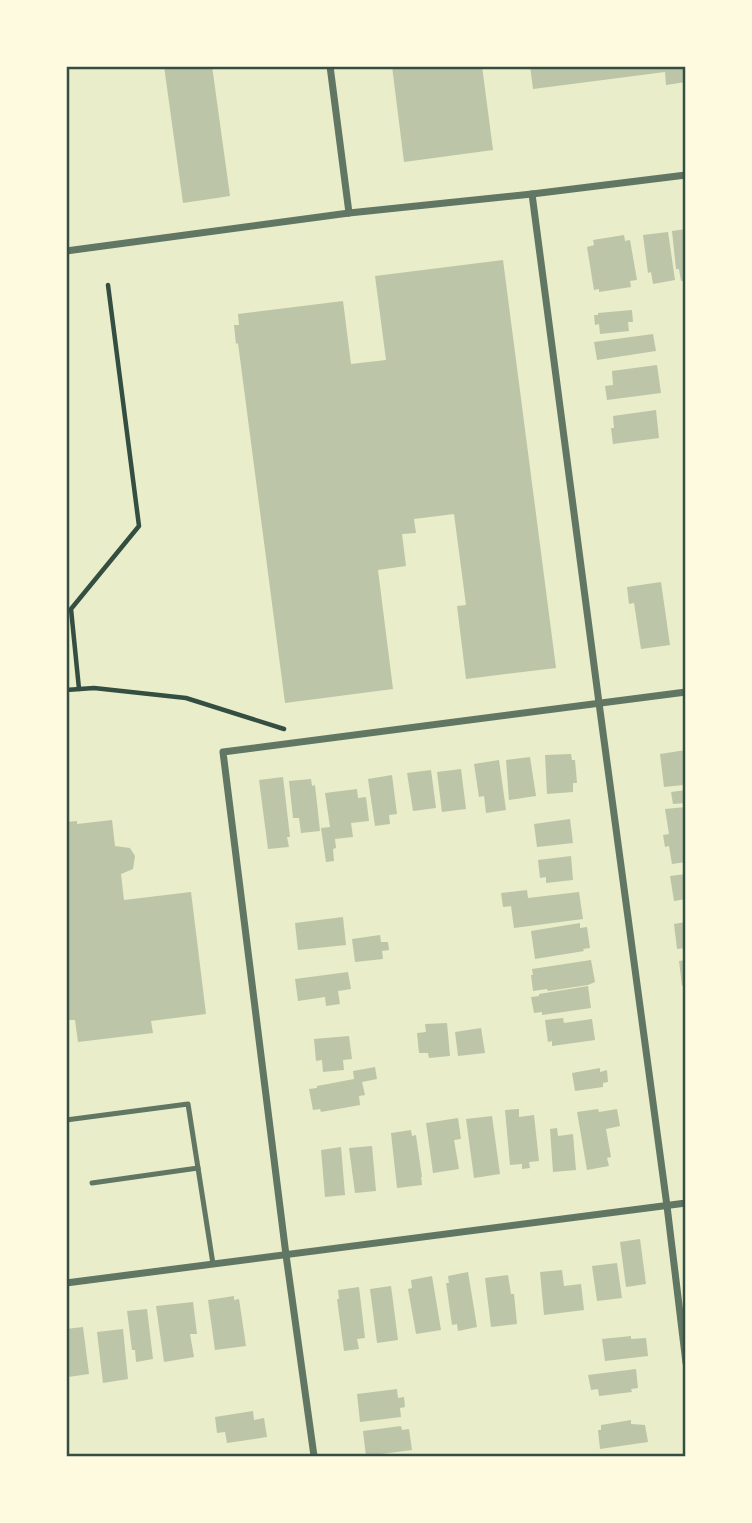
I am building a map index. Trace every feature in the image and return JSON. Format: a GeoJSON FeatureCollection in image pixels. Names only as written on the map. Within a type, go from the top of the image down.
{"type":"FeatureCollection","features":[{"type":"Feature","properties":{"kind":"street"},"geometry":{"type":"LineString","coordinates":[[330,66],[349,213]]}},
{"type":"Feature","properties":{"kind":"street"},"geometry":{"type":"LineString","coordinates":[[66,251],[349,213],[685,175]]}},
{"type":"Feature","properties":{"kind":"street"},"geometry":{"type":"LineString","coordinates":[[532,194],[667,1206],[685,1363]]}},
{"type":"Feature","properties":{"kind":"street"},"geometry":{"type":"LineString","coordinates":[[314,1457],[223,752],[685,692]]}},
{"type":"Feature","properties":{"kind":"street"},"geometry":{"type":"LineString","coordinates":[[66,1283],[685,1203]]}},
{"type":"Feature","properties":{"kind":"lane"},"geometry":{"type":"LineString","coordinates":[[66,1120],[188,1104],[212,1264]]}},
{"type":"Feature","properties":{"kind":"lane"},"geometry":{"type":"LineString","coordinates":[[92,1183],[198,1168]]}},
{"type":"Feature","properties":{"kind":"path"},"geometry":{"type":"LineString","coordinates":[[79,689],[71,609],[139,526],[108,285]]}},
{"type":"Feature","properties":{"kind":"path"},"geometry":{"type":"LineString","coordinates":[[66,690],[93,688],[186,698],[283,728],[302,742]]}},
{"type":"Feature","properties":{"kind":"building"},"geometry":{"type":"Polygon","coordinates":[[[164,66],[212,66],[230,196],[183,203],[164,66]]]}},
{"type":"Feature","properties":{"kind":"building"},"geometry":{"type":"Polygon","coordinates":[[[392,66],[482,66],[493,150],[404,162],[392,66]]]}},
{"type":"Feature","properties":{"kind":"building"},"geometry":{"type":"Polygon","coordinates":[[[530,66],[686,66],[686,82],[666,85],[665,72],[533,89],[530,66]]]}},
{"type":"Feature","properties":{"kind":"building"},"geometry":{"type":"Polygon","coordinates":[[[686,229],[686,280],[681,281],[679,269],[676,269],[672,231],[686,229]]]}},
{"type":"Feature","properties":{"kind":"building"},"geometry":{"type":"Polygon","coordinates":[[[668,232],[675,280],[653,284],[651,272],[648,273],[643,235],[668,232]]]}},
{"type":"Feature","properties":{"kind":"building"},"geometry":{"type":"Polygon","coordinates":[[[624,235],[625,241],[630,240],[637,280],[630,281],[631,287],[599,292],[599,289],[594,290],[587,247],[594,245],[593,240],[624,235]]]}},
{"type":"Feature","properties":{"kind":"building"},"geometry":{"type":"Polygon","coordinates":[[[503,260],[556,668],[466,679],[457,606],[466,605],[454,514],[414,519],[416,533],[402,534],[406,566],[378,570],[393,689],[285,703],[238,343],[236,344],[234,325],[239,325],[238,314],[343,301],[351,364],[386,360],[375,276],[503,260]]]}},
{"type":"Feature","properties":{"kind":"building"},"geometry":{"type":"Polygon","coordinates":[[[632,310],[633,322],[628,322],[629,331],[600,334],[594,315],[632,310]]]}},
{"type":"Feature","properties":{"kind":"building"},"geometry":{"type":"Polygon","coordinates":[[[653,334],[656,351],[597,360],[594,342],[653,334]]]}},
{"type":"Feature","properties":{"kind":"building"},"geometry":{"type":"Polygon","coordinates":[[[657,365],[661,393],[607,400],[605,386],[613,385],[612,371],[657,365]]]}},
{"type":"Feature","properties":{"kind":"building"},"geometry":{"type":"Polygon","coordinates":[[[656,410],[659,438],[613,444],[613,416],[656,410]]]}},
{"type":"Feature","properties":{"kind":"building"},"geometry":{"type":"Polygon","coordinates":[[[661,582],[670,645],[641,649],[634,603],[629,604],[627,587],[661,582]]]}},
{"type":"Feature","properties":{"kind":"building"},"geometry":{"type":"Polygon","coordinates":[[[686,750],[686,790],[683,785],[664,787],[660,754],[686,750]]]}},
{"type":"Feature","properties":{"kind":"building"},"geometry":{"type":"Polygon","coordinates":[[[571,754],[572,760],[575,760],[577,783],[573,783],[573,792],[547,794],[545,755],[571,754]]]}},
{"type":"Feature","properties":{"kind":"building"},"geometry":{"type":"Polygon","coordinates":[[[530,757],[536,796],[509,800],[506,760],[530,757]]]}},
{"type":"Feature","properties":{"kind":"building"},"geometry":{"type":"Polygon","coordinates":[[[499,760],[506,810],[486,813],[484,796],[479,797],[474,764],[499,760]]]}},
{"type":"Feature","properties":{"kind":"building"},"geometry":{"type":"Polygon","coordinates":[[[461,769],[466,809],[442,812],[437,772],[461,769]]]}},
{"type":"Feature","properties":{"kind":"building"},"geometry":{"type":"Polygon","coordinates":[[[431,770],[436,808],[413,811],[407,773],[431,770]]]}},
{"type":"Feature","properties":{"kind":"building"},"geometry":{"type":"Polygon","coordinates":[[[392,775],[397,814],[389,815],[390,824],[375,826],[368,779],[392,775]]]}},
{"type":"Feature","properties":{"kind":"building"},"geometry":{"type":"Polygon","coordinates":[[[283,777],[289,847],[268,849],[259,780],[283,777]]]}},
{"type":"Feature","properties":{"kind":"building"},"geometry":{"type":"Polygon","coordinates":[[[311,779],[312,786],[315,785],[320,831],[301,833],[299,818],[293,818],[289,781],[311,779]]]}},
{"type":"Feature","properties":{"kind":"building"},"geometry":{"type":"Polygon","coordinates":[[[357,789],[358,798],[366,797],[369,821],[351,823],[353,837],[335,839],[334,861],[326,862],[321,828],[330,827],[325,793],[357,789]]]}},
{"type":"Feature","properties":{"kind":"building"},"geometry":{"type":"Polygon","coordinates":[[[686,790],[686,803],[673,804],[671,792],[686,790]]]}},
{"type":"Feature","properties":{"kind":"building"},"geometry":{"type":"Polygon","coordinates":[[[686,807],[686,862],[672,864],[669,846],[665,847],[663,835],[669,834],[665,809],[686,807]]]}},
{"type":"Feature","properties":{"kind":"building"},"geometry":{"type":"Polygon","coordinates":[[[570,819],[573,843],[537,847],[534,824],[570,819]]]}},
{"type":"Feature","properties":{"kind":"building"},"geometry":{"type":"Polygon","coordinates":[[[112,820],[115,846],[130,848],[135,856],[133,869],[121,874],[124,900],[191,892],[206,1014],[151,1021],[153,1033],[78,1042],[75,1020],[66,1020],[66,822],[77,821],[77,824],[112,820]]]}},
{"type":"Feature","properties":{"kind":"building"},"geometry":{"type":"Polygon","coordinates":[[[571,856],[573,880],[546,883],[546,877],[540,878],[538,860],[571,856]]]}},
{"type":"Feature","properties":{"kind":"building"},"geometry":{"type":"Polygon","coordinates":[[[686,874],[686,899],[674,901],[670,876],[686,874]]]}},
{"type":"Feature","properties":{"kind":"building"},"geometry":{"type":"Polygon","coordinates":[[[527,890],[528,898],[579,892],[583,919],[514,928],[511,906],[503,907],[501,893],[527,890]]]}},
{"type":"Feature","properties":{"kind":"building"},"geometry":{"type":"Polygon","coordinates":[[[343,917],[346,945],[298,950],[295,923],[343,917]]]}},
{"type":"Feature","properties":{"kind":"building"},"geometry":{"type":"Polygon","coordinates":[[[686,922],[686,948],[677,949],[674,924],[686,922]]]}},
{"type":"Feature","properties":{"kind":"building"},"geometry":{"type":"Polygon","coordinates":[[[580,923],[580,928],[587,927],[590,948],[535,959],[531,931],[580,923]]]}},
{"type":"Feature","properties":{"kind":"building"},"geometry":{"type":"Polygon","coordinates":[[[380,935],[381,942],[388,942],[389,950],[382,951],[383,959],[355,962],[352,939],[380,935]]]}},
{"type":"Feature","properties":{"kind":"building"},"geometry":{"type":"Polygon","coordinates":[[[591,960],[595,982],[548,991],[533,991],[532,969],[591,960]]]}},
{"type":"Feature","properties":{"kind":"building"},"geometry":{"type":"Polygon","coordinates":[[[686,960],[686,985],[682,986],[679,961],[686,960]]]}},
{"type":"Feature","properties":{"kind":"building"},"geometry":{"type":"Polygon","coordinates":[[[348,972],[351,989],[338,991],[340,1004],[326,1006],[325,997],[298,1001],[295,979],[348,972]]]}},
{"type":"Feature","properties":{"kind":"building"},"geometry":{"type":"Polygon","coordinates":[[[588,986],[591,1008],[542,1015],[542,1012],[534,1013],[531,997],[588,986]]]}},
{"type":"Feature","properties":{"kind":"building"},"geometry":{"type":"Polygon","coordinates":[[[563,1018],[564,1023],[592,1019],[595,1040],[552,1046],[552,1041],[548,1042],[545,1020],[563,1018]]]}},
{"type":"Feature","properties":{"kind":"building"},"geometry":{"type":"Polygon","coordinates":[[[447,1023],[450,1056],[429,1058],[428,1053],[419,1053],[417,1033],[426,1032],[425,1024],[447,1023]]]}},
{"type":"Feature","properties":{"kind":"building"},"geometry":{"type":"Polygon","coordinates":[[[481,1028],[485,1053],[458,1056],[455,1032],[481,1028]]]}},
{"type":"Feature","properties":{"kind":"building"},"geometry":{"type":"Polygon","coordinates":[[[349,1036],[352,1059],[343,1060],[344,1070],[323,1072],[322,1060],[316,1061],[314,1039],[349,1036]]]}},
{"type":"Feature","properties":{"kind":"building"},"geometry":{"type":"Polygon","coordinates":[[[375,1067],[377,1079],[362,1082],[365,1095],[359,1096],[360,1105],[321,1112],[320,1109],[313,1110],[309,1089],[354,1079],[353,1071],[375,1067]]]}},
{"type":"Feature","properties":{"kind":"building"},"geometry":{"type":"Polygon","coordinates":[[[600,1068],[600,1072],[607,1070],[608,1082],[603,1083],[603,1087],[575,1091],[572,1073],[600,1068]]]}},
{"type":"Feature","properties":{"kind":"building"},"geometry":{"type":"Polygon","coordinates":[[[519,1109],[519,1117],[534,1115],[539,1161],[529,1162],[530,1168],[522,1169],[522,1164],[510,1165],[505,1110],[519,1109]]]}},
{"type":"Feature","properties":{"kind":"building"},"geometry":{"type":"Polygon","coordinates":[[[598,1109],[599,1112],[617,1109],[620,1126],[606,1129],[611,1157],[607,1158],[609,1166],[587,1170],[577,1112],[598,1109]]]}},
{"type":"Feature","properties":{"kind":"building"},"geometry":{"type":"Polygon","coordinates":[[[492,1116],[500,1174],[474,1178],[466,1119],[492,1116]]]}},
{"type":"Feature","properties":{"kind":"building"},"geometry":{"type":"Polygon","coordinates":[[[458,1118],[461,1139],[454,1140],[459,1169],[433,1173],[426,1123],[458,1118]]]}},
{"type":"Feature","properties":{"kind":"building"},"geometry":{"type":"Polygon","coordinates":[[[557,1128],[558,1136],[573,1134],[576,1170],[553,1172],[550,1129],[557,1128]]]}},
{"type":"Feature","properties":{"kind":"building"},"geometry":{"type":"Polygon","coordinates":[[[411,1130],[412,1136],[416,1135],[422,1185],[397,1188],[391,1133],[411,1130]]]}},
{"type":"Feature","properties":{"kind":"building"},"geometry":{"type":"Polygon","coordinates":[[[372,1146],[376,1191],[355,1193],[349,1148],[372,1146]]]}},
{"type":"Feature","properties":{"kind":"building"},"geometry":{"type":"Polygon","coordinates":[[[341,1147],[345,1195],[325,1197],[321,1150],[341,1147]]]}},
{"type":"Feature","properties":{"kind":"building"},"geometry":{"type":"Polygon","coordinates":[[[640,1239],[646,1284],[626,1287],[620,1242],[640,1239]]]}},
{"type":"Feature","properties":{"kind":"building"},"geometry":{"type":"Polygon","coordinates":[[[617,1263],[622,1298],[597,1301],[592,1266],[617,1263]]]}},
{"type":"Feature","properties":{"kind":"building"},"geometry":{"type":"Polygon","coordinates":[[[562,1270],[564,1286],[581,1284],[584,1310],[544,1315],[540,1272],[562,1270]]]}},
{"type":"Feature","properties":{"kind":"building"},"geometry":{"type":"Polygon","coordinates":[[[468,1272],[477,1327],[458,1331],[457,1324],[452,1325],[446,1283],[449,1283],[448,1276],[468,1272]]]}},
{"type":"Feature","properties":{"kind":"building"},"geometry":{"type":"Polygon","coordinates":[[[508,1275],[511,1294],[514,1294],[517,1324],[491,1327],[485,1278],[508,1275]]]}},
{"type":"Feature","properties":{"kind":"building"},"geometry":{"type":"Polygon","coordinates":[[[432,1276],[441,1330],[416,1334],[408,1289],[412,1288],[411,1280],[432,1276]]]}},
{"type":"Feature","properties":{"kind":"building"},"geometry":{"type":"Polygon","coordinates":[[[391,1286],[398,1340],[377,1343],[370,1289],[391,1286]]]}},
{"type":"Feature","properties":{"kind":"building"},"geometry":{"type":"Polygon","coordinates":[[[359,1287],[365,1338],[357,1339],[359,1349],[344,1351],[338,1290],[359,1287]]]}},
{"type":"Feature","properties":{"kind":"building"},"geometry":{"type":"Polygon","coordinates":[[[234,1296],[234,1300],[239,1299],[246,1346],[215,1350],[208,1300],[234,1296]]]}},
{"type":"Feature","properties":{"kind":"building"},"geometry":{"type":"Polygon","coordinates":[[[193,1302],[197,1334],[190,1334],[194,1357],[164,1362],[156,1306],[193,1302]]]}},
{"type":"Feature","properties":{"kind":"building"},"geometry":{"type":"Polygon","coordinates":[[[147,1309],[153,1359],[136,1362],[127,1311],[147,1309]]]}},
{"type":"Feature","properties":{"kind":"building"},"geometry":{"type":"Polygon","coordinates":[[[83,1327],[89,1374],[68,1377],[66,1329],[83,1327]]]}},
{"type":"Feature","properties":{"kind":"building"},"geometry":{"type":"Polygon","coordinates":[[[123,1329],[128,1379],[103,1383],[97,1332],[123,1329]]]}},
{"type":"Feature","properties":{"kind":"building"},"geometry":{"type":"Polygon","coordinates":[[[631,1336],[631,1339],[646,1338],[648,1356],[605,1361],[602,1339],[631,1336]]]}},
{"type":"Feature","properties":{"kind":"building"},"geometry":{"type":"Polygon","coordinates":[[[636,1369],[638,1388],[631,1389],[632,1392],[599,1396],[598,1389],[591,1390],[588,1375],[636,1369]]]}},
{"type":"Feature","properties":{"kind":"building"},"geometry":{"type":"Polygon","coordinates":[[[397,1389],[398,1398],[404,1397],[405,1407],[400,1408],[401,1417],[360,1422],[357,1394],[397,1389]]]}},
{"type":"Feature","properties":{"kind":"building"},"geometry":{"type":"Polygon","coordinates":[[[253,1411],[254,1420],[264,1418],[267,1437],[227,1443],[225,1432],[217,1433],[215,1417],[253,1411]]]}},
{"type":"Feature","properties":{"kind":"building"},"geometry":{"type":"Polygon","coordinates":[[[631,1420],[631,1424],[645,1425],[648,1442],[600,1449],[598,1430],[601,1430],[601,1425],[631,1420]]]}},
{"type":"Feature","properties":{"kind":"building"},"geometry":{"type":"Polygon","coordinates":[[[401,1426],[402,1430],[409,1429],[412,1450],[366,1456],[363,1431],[401,1426]]]}}]}
